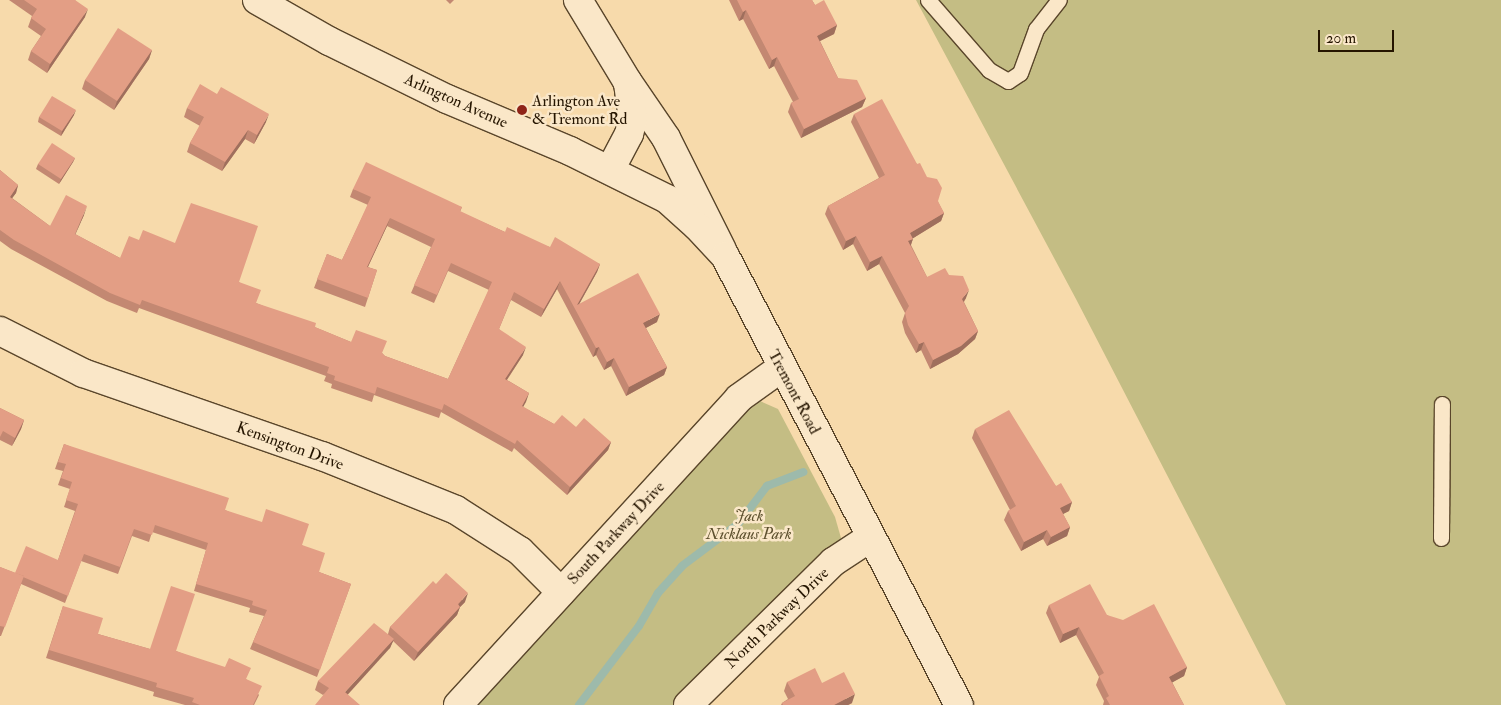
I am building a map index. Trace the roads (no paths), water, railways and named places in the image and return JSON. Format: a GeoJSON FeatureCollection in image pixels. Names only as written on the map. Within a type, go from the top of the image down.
{"type":"FeatureCollection","features":[{"type":"Feature","properties":{"kind":"street","name":"Arlington Avenue"},"geometry":{"type":"LineString","coordinates":[[257,0],[329,41],[447,99],[610,170],[667,199],[725,256]]}},
{"type":"Feature","properties":{"kind":"street","name":"Tremont Road"},"geometry":{"type":"LineString","coordinates":[[578,0],[627,81],[666,138],[700,200],[725,256],[781,368],[959,705]]}},
{"type":"Feature","properties":{"kind":"street","name":"Tremont Road"},"geometry":{"type":"LineString","coordinates":[[610,170],[629,134],[633,119],[627,81]]}},
{"type":"Feature","properties":{"kind":"street","name":"Kensington Drive"},"geometry":{"type":"LineString","coordinates":[[0,331],[82,373],[322,456],[456,510],[520,551],[562,592]]}},
{"type":"Feature","properties":{"kind":"street","name":"South Parkway Drive"},"geometry":{"type":"LineString","coordinates":[[458,705],[739,398],[781,368]]}},
{"type":"Feature","properties":{"kind":"street","name":"North Parkway Drive"},"geometry":{"type":"LineString","coordinates":[[688,705],[834,562],[871,537]]}},
{"type":"Feature","properties":{"kind":"lane"},"geometry":{"type":"LineString","coordinates":[[928,0],[989,70],[1008,81],[1020,73],[1036,29],[1059,0]]}},
{"type":"Feature","properties":{"kind":"lane"},"geometry":{"type":"LineString","coordinates":[[1441,538],[1442,404]]}},
{"type":"Feature","properties":{"kind":"waterway"},"geometry":{"type":"LineString","coordinates":[[579,705],[639,626],[658,593],[682,566],[738,524],[767,486],[803,472]]}},
{"type":"Feature","properties":{"kind":"place","name":"Arlington Ave & Tremont Rd"},"geometry":{"type":"Point","coordinates":[522,110]}},
{"type":"Feature","properties":{"kind":"park label","name":"Jack Nicklaus Park"},"geometry":{"type":"Point","coordinates":[749,525]}}]}
